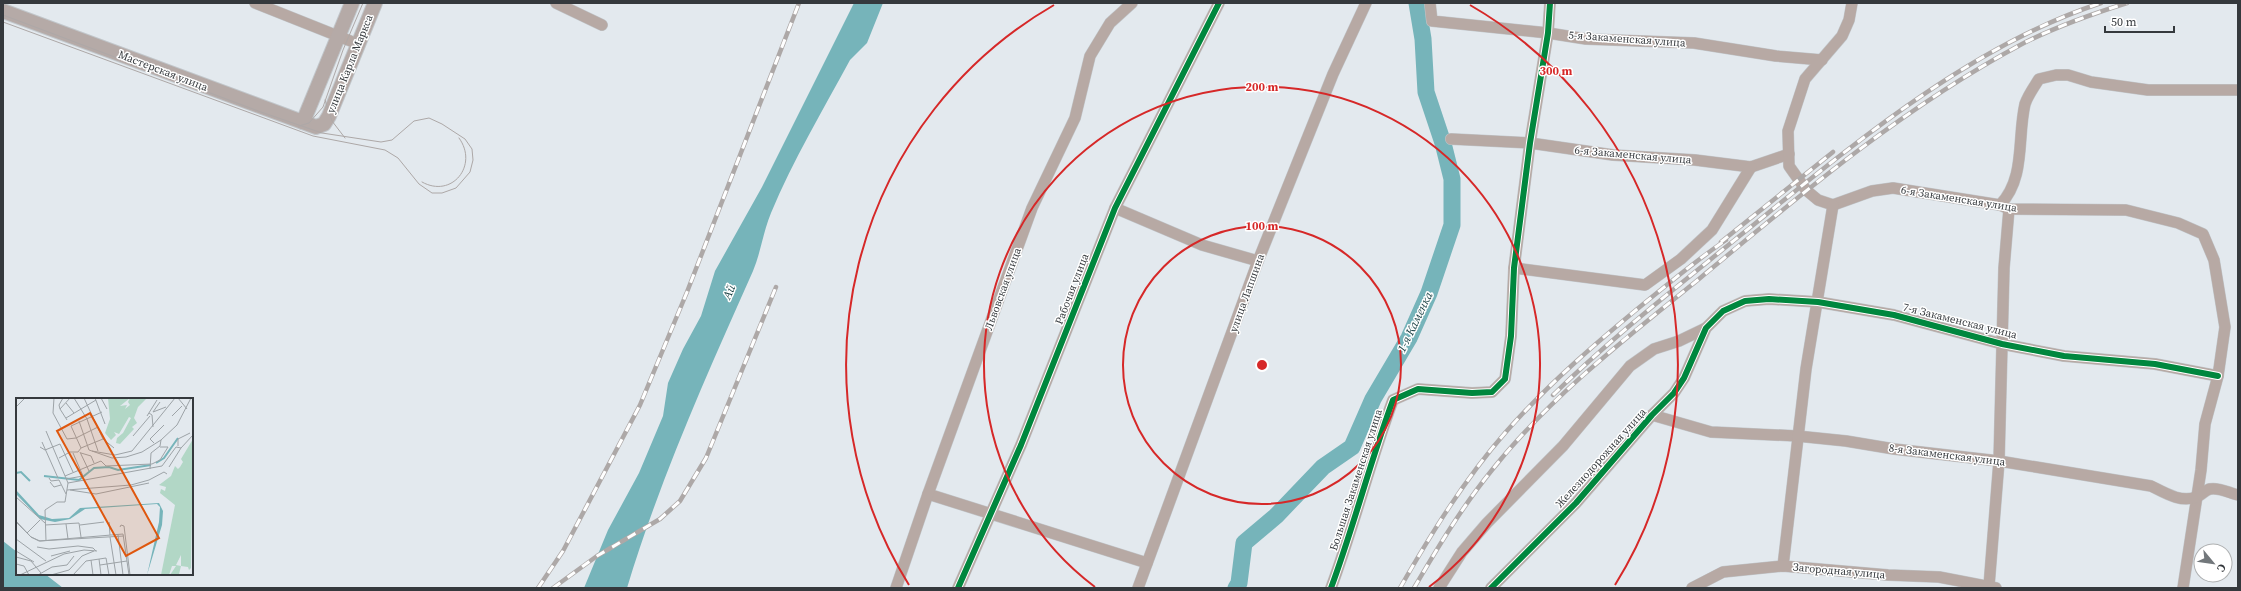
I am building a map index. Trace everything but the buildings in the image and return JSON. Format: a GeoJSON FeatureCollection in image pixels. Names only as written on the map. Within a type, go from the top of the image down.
{"type":"FeatureCollection","features":[{"type":"Feature","properties":{"kind":"main road","name":"улица Карла Маркса"},"geometry":{"type":"LineString","coordinates":[[303,122],[352,3]]}},
{"type":"Feature","properties":{"kind":"main road","name":"улица Карла Маркса"},"geometry":{"type":"LineString","coordinates":[[324,124],[332,110],[375,3]]}},
{"type":"Feature","properties":{"kind":"main road","name":"Мастерская улица"},"geometry":{"type":"LineString","coordinates":[[3,11],[316,127],[324,124]]}},
{"type":"Feature","properties":{"kind":"street"},"geometry":{"type":"LineString","coordinates":[[255,3],[358,44]]}},
{"type":"Feature","properties":{"kind":"street"},"geometry":{"type":"LineString","coordinates":[[556,3],[602,25]]}},
{"type":"Feature","properties":{"kind":"street","name":"Львовская улица"},"geometry":{"type":"LineString","coordinates":[[896,588],[928,494],[1032,208],[1075,118],[1090,56],[1110,23],[1132,3]]}},
{"type":"Feature","properties":{"kind":"street","name":"Рабочая улица"},"geometry":{"type":"LineString","coordinates":[[958,588],[1021,445],[1044,383],[1069,328],[1094,257],[1115,208],[1219,3]]}},
{"type":"Feature","properties":{"kind":"street","name":"улица Лапшина"},"geometry":{"type":"LineString","coordinates":[[1138,588],[1258,261],[1333,74],[1366,3]]}},
{"type":"Feature","properties":{"kind":"street","name":"5-я Закаменская улица"},"geometry":{"type":"LineString","coordinates":[[1430,3],[1432,21],[1548,33],[1586,39],[1694,43],[1776,56],[1822,60]]}},
{"type":"Feature","properties":{"kind":"street"},"geometry":{"type":"LineString","coordinates":[[1550,3],[1548,33],[1530,143],[1514,268],[1645,285],[1681,259],[1712,230],[1751,167]]}},
{"type":"Feature","properties":{"kind":"street"},"geometry":{"type":"LineString","coordinates":[[1783,566],[1797,436],[1833,206],[1818,200],[1806,190],[1789,166],[1788,131],[1805,79],[1842,36],[1849,20],[1852,3]]}},
{"type":"Feature","properties":{"kind":"street"},"geometry":{"type":"LineString","coordinates":[[1993,587],[1999,461],[2005,207],[2014,184],[2025,104],[2039,79],[2056,75],[2068,75],[2092,82],[2148,90],[2238,90]]}},
{"type":"Feature","properties":{"kind":"street","name":"6-я Закаменская улица"},"geometry":{"type":"LineString","coordinates":[[1451,139],[1530,143],[1613,155],[1695,160],[1751,167],[1789,154]]}},
{"type":"Feature","properties":{"kind":"street","name":"6-я Закаменская улица"},"geometry":{"type":"LineString","coordinates":[[1833,206],[1872,191],[1893,188],[2005,207],[2126,210],[2178,223],[2203,234],[2214,260],[2225,327],[2218,376]]}},
{"type":"Feature","properties":{"kind":"street"},"geometry":{"type":"LineString","coordinates":[[1115,208],[1202,245],[1258,261]]}},
{"type":"Feature","properties":{"kind":"street","name":"Большая Закаменская улица"},"geometry":{"type":"LineString","coordinates":[[1331,588],[1361,501],[1379,438],[1393,400],[1418,389],[1472,393],[1492,392],[1505,379],[1511,336],[1514,268]]}},
{"type":"Feature","properties":{"kind":"street","name":"7-я Закаменская улица"},"geometry":{"type":"LineString","coordinates":[[1706,328],[1722,311],[1745,301],[1769,299],[1818,302],[1894,315],[2002,344],[2064,356],[2155,364],[2218,376]]}},
{"type":"Feature","properties":{"kind":"street"},"geometry":{"type":"LineString","coordinates":[[1439,588],[1472,540],[1563,446],[1630,366],[1654,349],[1679,341],[1706,328]]}},
{"type":"Feature","properties":{"kind":"street","name":"Железнодорожная улица"},"geometry":{"type":"LineString","coordinates":[[1491,588],[1576,503],[1652,415],[1674,393],[1684,378],[1706,328]]}},
{"type":"Feature","properties":{"kind":"street"},"geometry":{"type":"LineString","coordinates":[[2183,588],[2206,424],[2218,376]]}},
{"type":"Feature","properties":{"kind":"street","name":"8-я Закаменская улица"},"geometry":{"type":"LineString","coordinates":[[1652,415],[1711,432],[1797,436],[1999,461],[2151,486],[2168,495],[2186,500],[2196,497],[2210,489],[2225,490],[2238,495]]}},
{"type":"Feature","properties":{"kind":"street"},"geometry":{"type":"LineString","coordinates":[[928,494],[990,515],[1026,524],[1147,563]]}},
{"type":"Feature","properties":{"kind":"street","name":"Загородная улица"},"geometry":{"type":"LineString","coordinates":[[1692,588],[1723,572],[1783,566],[1888,575],[1939,577],[1993,587]]}},
{"type":"Feature","properties":{"kind":"water","name":"Ай"},"geometry":{"type":"Polygon","coordinates":[[[854,3],[883,3],[867,43],[850,60],[789,174],[768,220],[753,271],[669,467],[627,588],[584,588],[608,530],[639,473],[663,416],[668,383],[683,349],[701,316],[715,271],[762,187],[854,3]]]}},
{"type":"Feature","properties":{"kind":"water"},"geometry":{"type":"Polygon","coordinates":[[[3,541],[16,551],[16,575],[46,575],[63,588],[4,588],[3,541]]]}},
{"type":"Feature","properties":{"kind":"waterway","name":"1-я Каменка"},"geometry":{"type":"LineString","coordinates":[[1236,588],[1239,583],[1244,543],[1276,516],[1323,467],[1352,447],[1373,399],[1409,338],[1429,293],[1452,225],[1452,179],[1443,143],[1426,92],[1423,39],[1417,3]]}},
{"type":"Feature","properties":{"kind":"tram line"},"geometry":{"type":"LineString","coordinates":[[299,126],[309,123],[323,107],[343,50],[363,3]]}},
{"type":"Feature","properties":{"kind":"tram line"},"geometry":{"type":"LineString","coordinates":[[3,15],[261,112],[322,133],[381,142],[392,140],[414,121],[429,118],[442,124],[465,139],[472,149],[473,160],[470,172],[456,188],[442,193],[432,193],[419,184],[398,158],[385,150],[313,136],[3,22]]}},
{"type":"Feature","properties":{"kind":"tram line"},"geometry":{"type":"LineString","coordinates":[[325,100],[332,121],[345,138]]}},
{"type":"Feature","properties":{"kind":"tram line"},"geometry":{"type":"LineString","coordinates":[[422,182],[433,186],[443,186],[452,183],[459,176],[464,168],[466,159],[464,148],[459,138]]}},
{"type":"Feature","properties":{"kind":"railway"},"geometry":{"type":"LineString","coordinates":[[538,588],[563,551],[640,405],[687,292],[799,3]]}},
{"type":"Feature","properties":{"kind":"railway"},"geometry":{"type":"LineString","coordinates":[[1553,395],[1598,353],[1670,292],[1868,134],[1912,102],[1958,72],[2004,45],[2052,22],[2101,3]]}},
{"type":"Feature","properties":{"kind":"railway"},"geometry":{"type":"LineString","coordinates":[[1414,588],[1460,513],[1492,470],[1515,443],[1564,393],[1644,323],[1854,153],[1936,95],[2022,44],[2074,21],[2127,3]]}},
{"type":"Feature","properties":{"kind":"railway"},"geometry":{"type":"LineString","coordinates":[[1721,242],[1833,152]]}},
{"type":"Feature","properties":{"kind":"railway"},"geometry":{"type":"LineString","coordinates":[[1400,588],[1462,488],[1490,451],[1521,415],[1573,364],[1610,332],[1686,270],[1726,240]]}},
{"type":"Feature","properties":{"kind":"railway"},"geometry":{"type":"LineString","coordinates":[[553,588],[597,556],[660,519],[680,501],[706,458],[776,287]]}},
{"type":"Feature","properties":{"kind":"cycle path"},"geometry":{"type":"LineString","coordinates":[[958,588],[1021,445],[1115,208],[1219,3]]}},
{"type":"Feature","properties":{"kind":"cycle path"},"geometry":{"type":"LineString","coordinates":[[1331,588],[1393,400],[1418,389],[1472,393],[1492,392],[1505,379],[1511,336],[1514,268],[1530,143],[1548,33],[1550,3]]}},
{"type":"Feature","properties":{"kind":"cycle path"},"geometry":{"type":"LineString","coordinates":[[1491,588],[1576,503],[1652,415],[1674,393],[1684,378],[1706,328],[1723,311],[1745,301],[1769,299],[1818,302],[1894,315],[2002,344],[2064,356],[2155,364],[2218,376]]}}]}
